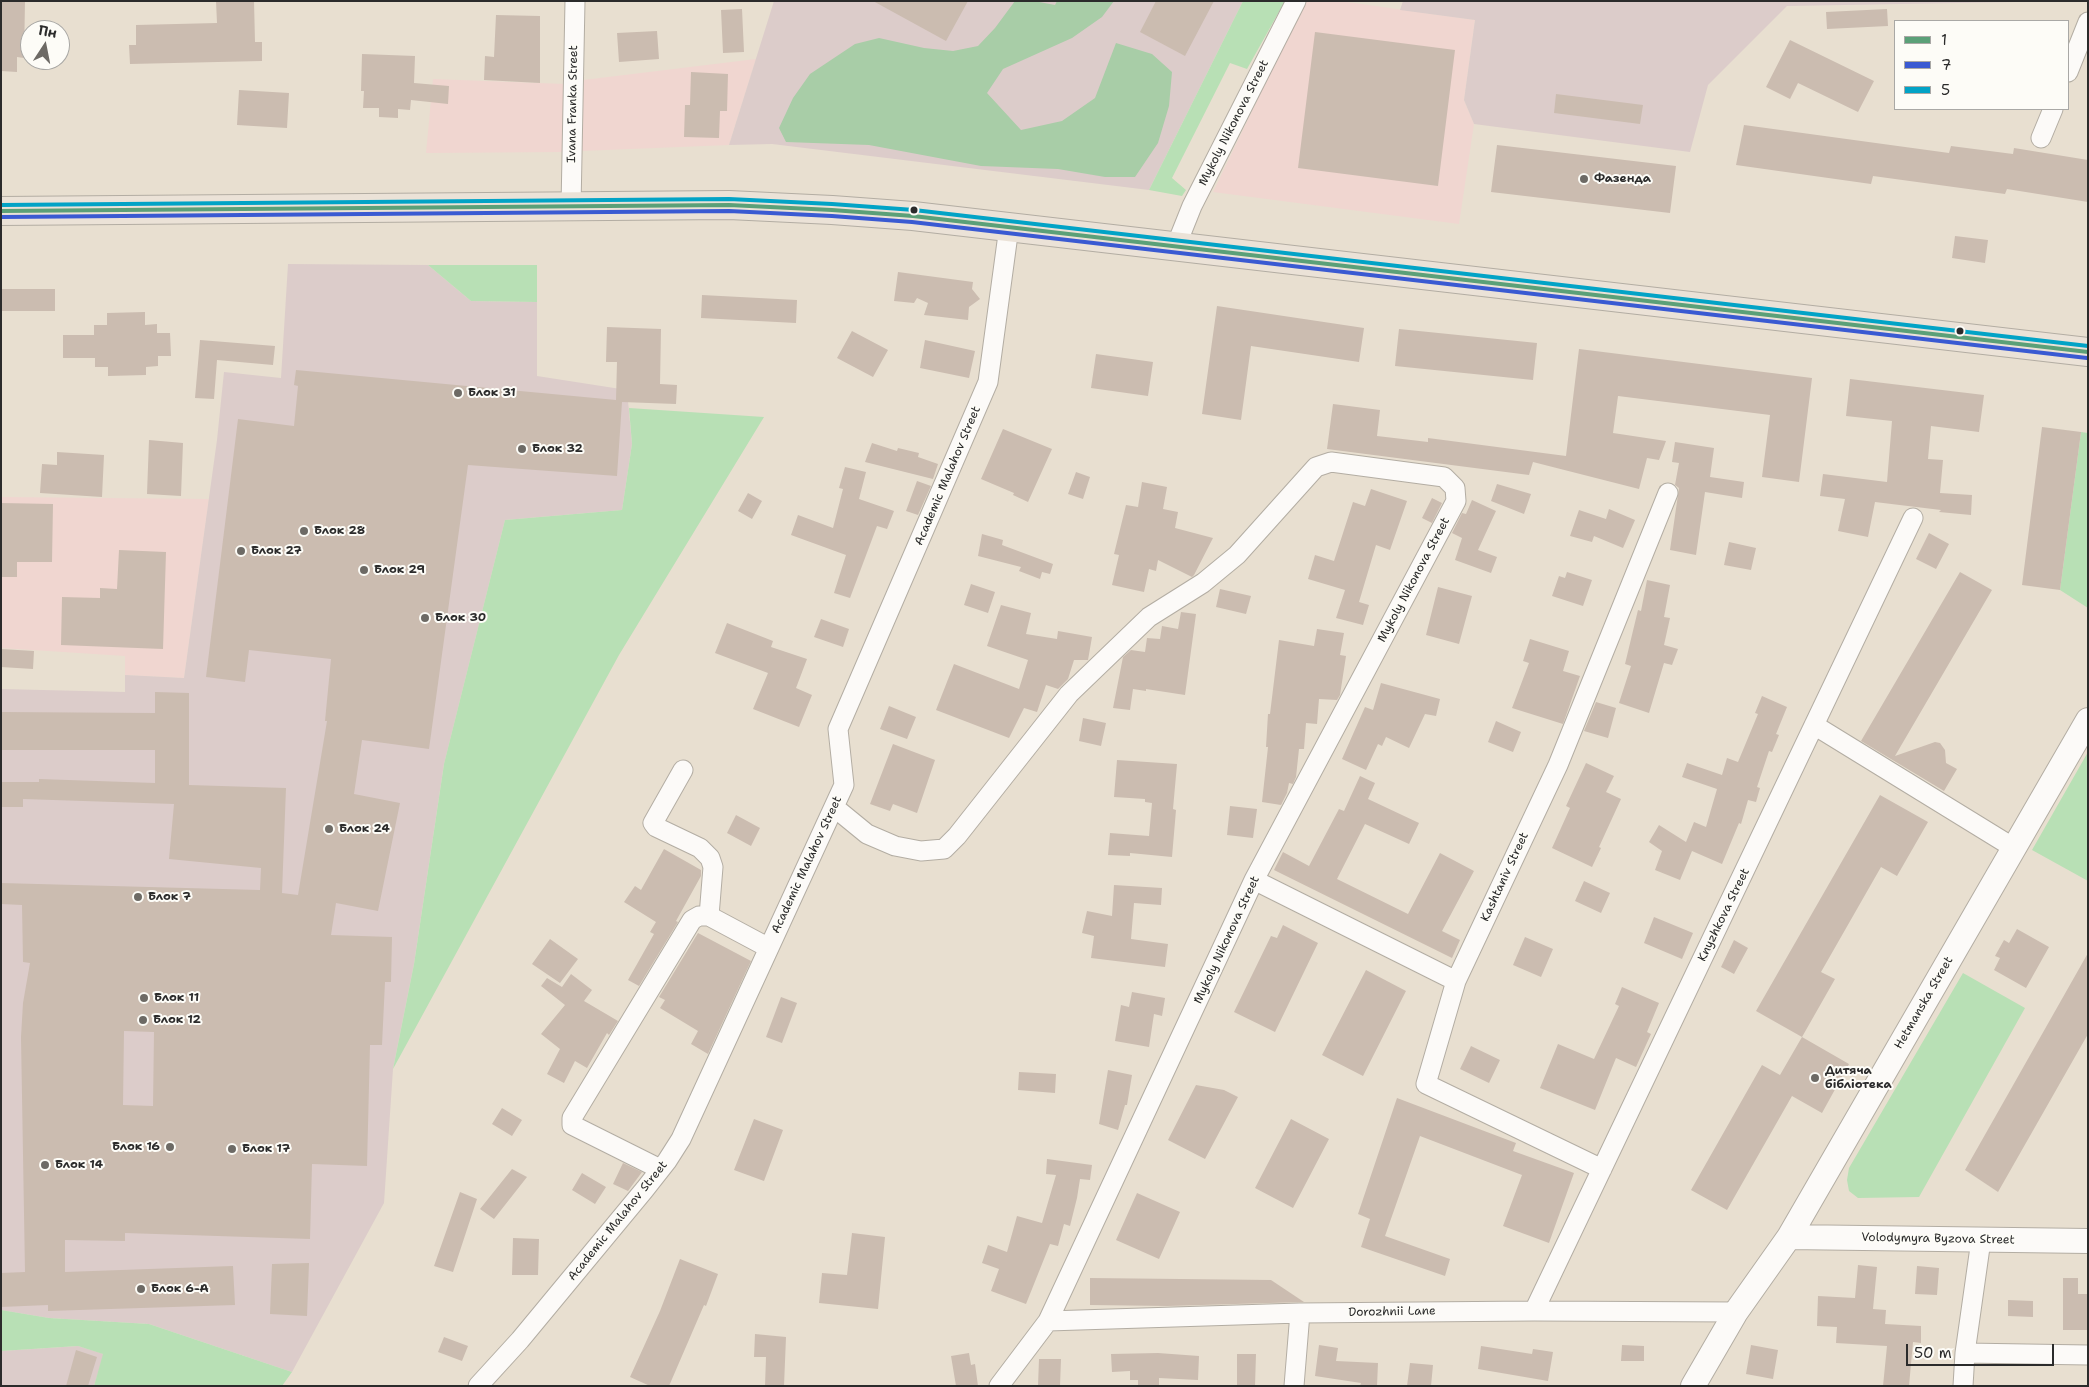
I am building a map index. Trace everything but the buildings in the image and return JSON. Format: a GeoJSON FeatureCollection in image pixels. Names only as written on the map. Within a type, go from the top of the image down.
{"type":"FeatureCollection","features":[{"type":"Feature","properties":{"kind":"main road"},"geometry":{"type":"LineString","coordinates":[[1,211],[729,206],[823,209],[913,216],[2088,352]]}},
{"type":"Feature","properties":{"kind":"street","name":"Ivana Franka Street"},"geometry":{"type":"LineString","coordinates":[[571,207],[576,1]]}},
{"type":"Feature","properties":{"kind":"street","name":"Mykoly Nikonova Street"},"geometry":{"type":"LineString","coordinates":[[1176,246],[1192,206],[1296,1]]}},
{"type":"Feature","properties":{"kind":"street"},"geometry":{"type":"LineString","coordinates":[[2069,70],[2088,22]]}},
{"type":"Feature","properties":{"kind":"street"},"geometry":{"type":"LineString","coordinates":[[2042,138],[2053,110]]}},
{"type":"Feature","properties":{"kind":"street","name":"Academic Malahov Street"},"geometry":{"type":"LineString","coordinates":[[478,1386],[520,1340],[660,1170],[681,1139],[834,807],[844,785],[838,730],[988,382],[1009,227]]}},
{"type":"Feature","properties":{"kind":"street","name":"Mykoly Nikonova Street"},"geometry":{"type":"LineString","coordinates":[[834,807],[868,834],[895,846],[921,851],[944,849],[957,836],[1069,694],[1149,617],[1204,583],[1237,555],[1316,466],[1331,462],[1444,477],[1455,488],[1456,501],[1254,880],[1048,1322],[999,1386]]}},
{"type":"Feature","properties":{"kind":"street","name":"Kashtaniv Street"},"geometry":{"type":"LineString","coordinates":[[1602,1169],[1426,1084],[1456,981],[1558,765],[1668,492]]}},
{"type":"Feature","properties":{"kind":"street","name":"Knyzhkova Street"},"geometry":{"type":"LineString","coordinates":[[1534,1310],[1913,518]]}},
{"type":"Feature","properties":{"kind":"street","name":"Hetmanska Street"},"geometry":{"type":"LineString","coordinates":[[1693,1386],[1736,1312],[1789,1237],[2088,720]]}},
{"type":"Feature","properties":{"kind":"street"},"geometry":{"type":"LineString","coordinates":[[1814,725],[2014,848]]}},
{"type":"Feature","properties":{"kind":"street"},"geometry":{"type":"LineString","coordinates":[[683,770],[653,823],[656,827],[700,848],[710,858],[713,867],[709,916]]}},
{"type":"Feature","properties":{"kind":"street"},"geometry":{"type":"LineString","coordinates":[[1254,880],[1456,981]]}},
{"type":"Feature","properties":{"kind":"street"},"geometry":{"type":"LineString","coordinates":[[660,1170],[572,1125],[571,1122],[692,920],[699,916],[709,916],[769,948]]}},
{"type":"Feature","properties":{"kind":"street","name":"Volodymyra Byzova Street"},"geometry":{"type":"LineString","coordinates":[[1789,1237],[2088,1240]]}},
{"type":"Feature","properties":{"kind":"street"},"geometry":{"type":"LineString","coordinates":[[1964,1386],[1965,1353],[1981,1240]]}},
{"type":"Feature","properties":{"kind":"street","name":"Dorozhnii Lane"},"geometry":{"type":"LineString","coordinates":[[1048,1322],[1300,1313],[1534,1310],[1736,1312]]}},
{"type":"Feature","properties":{"kind":"street"},"geometry":{"type":"LineString","coordinates":[[1294,1386],[1300,1313]]}},
{"type":"Feature","properties":{"kind":"street"},"geometry":{"type":"LineString","coordinates":[[1965,1353],[2088,1355]]}},
{"type":"Feature","properties":{"kind":"shaded area"},"geometry":{"type":"Polygon","coordinates":[[[774,1],[1243,1],[1149,190],[772,144],[729,145],[774,1]]]}},
{"type":"Feature","properties":{"kind":"shaded area"},"geometry":{"type":"Polygon","coordinates":[[[1305,1],[1340,1],[1475,20],[1464,100],[1474,124],[1459,224],[1213,192],[1305,1]]]}},
{"type":"Feature","properties":{"kind":"shaded area"},"geometry":{"type":"Polygon","coordinates":[[[1403,1],[2072,1],[1787,6],[1708,85],[1690,152],[1474,124],[1464,100],[1475,20],[1400,10],[1403,1]]]}},
{"type":"Feature","properties":{"kind":"shaded area"},"geometry":{"type":"Polygon","coordinates":[[[756,59],[729,145],[581,151],[583,80],[756,59]]]}},
{"type":"Feature","properties":{"kind":"shaded area"},"geometry":{"type":"Polygon","coordinates":[[[433,79],[565,84],[563,152],[426,153],[433,79]]]}},
{"type":"Feature","properties":{"kind":"shaded area"},"geometry":{"type":"Polygon","coordinates":[[[288,264],[428,265],[471,301],[537,302],[537,376],[627,390],[632,444],[622,510],[505,520],[444,764],[414,964],[393,1069],[384,1203],[292,1372],[149,1324],[49,1318],[1,1310],[1,689],[125,692],[125,675],[184,678],[217,440],[224,372],[281,378],[288,264]]]}},
{"type":"Feature","properties":{"kind":"shaded area"},"geometry":{"type":"Polygon","coordinates":[[[1,497],[209,499],[184,678],[125,675],[125,656],[1,648],[1,497]]]}},
{"type":"Feature","properties":{"kind":"shaded area"},"geometry":{"type":"Polygon","coordinates":[[[78,1346],[104,1354],[94,1386],[1,1386],[1,1351],[78,1346]]]}},
{"type":"Feature","properties":{"kind":"green space"},"geometry":{"type":"Polygon","coordinates":[[[1015,1],[1034,1],[1055,5],[1057,1],[1114,1],[1102,17],[1072,38],[1003,69],[987,93],[1021,130],[1062,121],[1095,98],[1116,43],[1152,54],[1172,72],[1169,106],[1158,143],[1135,177],[1105,177],[1058,169],[981,166],[869,145],[786,142],[779,128],[793,98],[810,74],[855,44],[879,38],[924,48],[953,51],[978,46],[995,28],[1015,1]]]}},
{"type":"Feature","properties":{"kind":"green space"},"geometry":{"type":"Polygon","coordinates":[[[1243,1],[1285,1],[1247,69],[1230,63],[1172,178],[1186,190],[1182,196],[1149,190],[1243,1]]]}},
{"type":"Feature","properties":{"kind":"green space"},"geometry":{"type":"Polygon","coordinates":[[[428,265],[537,265],[537,302],[471,301],[428,265]]]}},
{"type":"Feature","properties":{"kind":"green space"},"geometry":{"type":"Polygon","coordinates":[[[629,408],[764,417],[619,655],[393,1069],[414,964],[444,764],[505,520],[622,510],[632,444],[629,408]]]}},
{"type":"Feature","properties":{"kind":"green space"},"geometry":{"type":"Polygon","coordinates":[[[2081,432],[2088,433],[2088,608],[2060,590],[2081,432]]]}},
{"type":"Feature","properties":{"kind":"green space"},"geometry":{"type":"Polygon","coordinates":[[[2088,752],[2088,881],[2032,850],[2088,752]]]}},
{"type":"Feature","properties":{"kind":"green space"},"geometry":{"type":"Polygon","coordinates":[[[1963,973],[2025,1008],[1919,1197],[1858,1198],[1849,1191],[1847,1180],[1849,1168],[1963,973]]]}},
{"type":"Feature","properties":{"kind":"green space"},"geometry":{"type":"Polygon","coordinates":[[[1,1310],[49,1318],[149,1324],[292,1372],[282,1386],[94,1386],[103,1354],[78,1346],[1,1351],[1,1310]]]}},
{"type":"Feature","properties":{"kind":"transit line","name":"5"},"geometry":{"type":"LineString","coordinates":[[1,205],[729,199],[832,204],[914,210],[2088,346]]}},
{"type":"Feature","properties":{"kind":"transit line","name":"1"},"geometry":{"type":"LineString","coordinates":[[1,211],[729,205],[832,210],[913,216],[2088,352]]}},
{"type":"Feature","properties":{"kind":"transit line","name":"7"},"geometry":{"type":"LineString","coordinates":[[1,217],[729,211],[832,216],[912,222],[2087,358]]}},
{"type":"Feature","properties":{"kind":"place","name":"Фазенда"},"geometry":{"type":"Point","coordinates":[1584,179]}},
{"type":"Feature","properties":{"kind":"place","name":"Блок 31"},"geometry":{"type":"Point","coordinates":[458,393]}},
{"type":"Feature","properties":{"kind":"place","name":"Блок 32"},"geometry":{"type":"Point","coordinates":[522,449]}},
{"type":"Feature","properties":{"kind":"place","name":"Блок 28"},"geometry":{"type":"Point","coordinates":[304,531]}},
{"type":"Feature","properties":{"kind":"place","name":"Блок 27"},"geometry":{"type":"Point","coordinates":[241,551]}},
{"type":"Feature","properties":{"kind":"place","name":"Блок 29"},"geometry":{"type":"Point","coordinates":[364,570]}},
{"type":"Feature","properties":{"kind":"place","name":"Блок 30"},"geometry":{"type":"Point","coordinates":[425,618]}},
{"type":"Feature","properties":{"kind":"place","name":"Блок 24"},"geometry":{"type":"Point","coordinates":[329,829]}},
{"type":"Feature","properties":{"kind":"place","name":"Блок 7"},"geometry":{"type":"Point","coordinates":[138,897]}},
{"type":"Feature","properties":{"kind":"place","name":"Блок 11"},"geometry":{"type":"Point","coordinates":[144,998]}},
{"type":"Feature","properties":{"kind":"place","name":"Блок 12"},"geometry":{"type":"Point","coordinates":[143,1020]}},
{"type":"Feature","properties":{"kind":"place","name":"Дитяча бібліотека"},"geometry":{"type":"Point","coordinates":[1815,1078]}},
{"type":"Feature","properties":{"kind":"place","name":"Блок 16"},"geometry":{"type":"Point","coordinates":[170,1147]}},
{"type":"Feature","properties":{"kind":"place","name":"Блок 17"},"geometry":{"type":"Point","coordinates":[232,1149]}},
{"type":"Feature","properties":{"kind":"place","name":"Блок 14"},"geometry":{"type":"Point","coordinates":[45,1165]}},
{"type":"Feature","properties":{"kind":"place","name":"Блок 6-А"},"geometry":{"type":"Point","coordinates":[141,1289]}}]}
